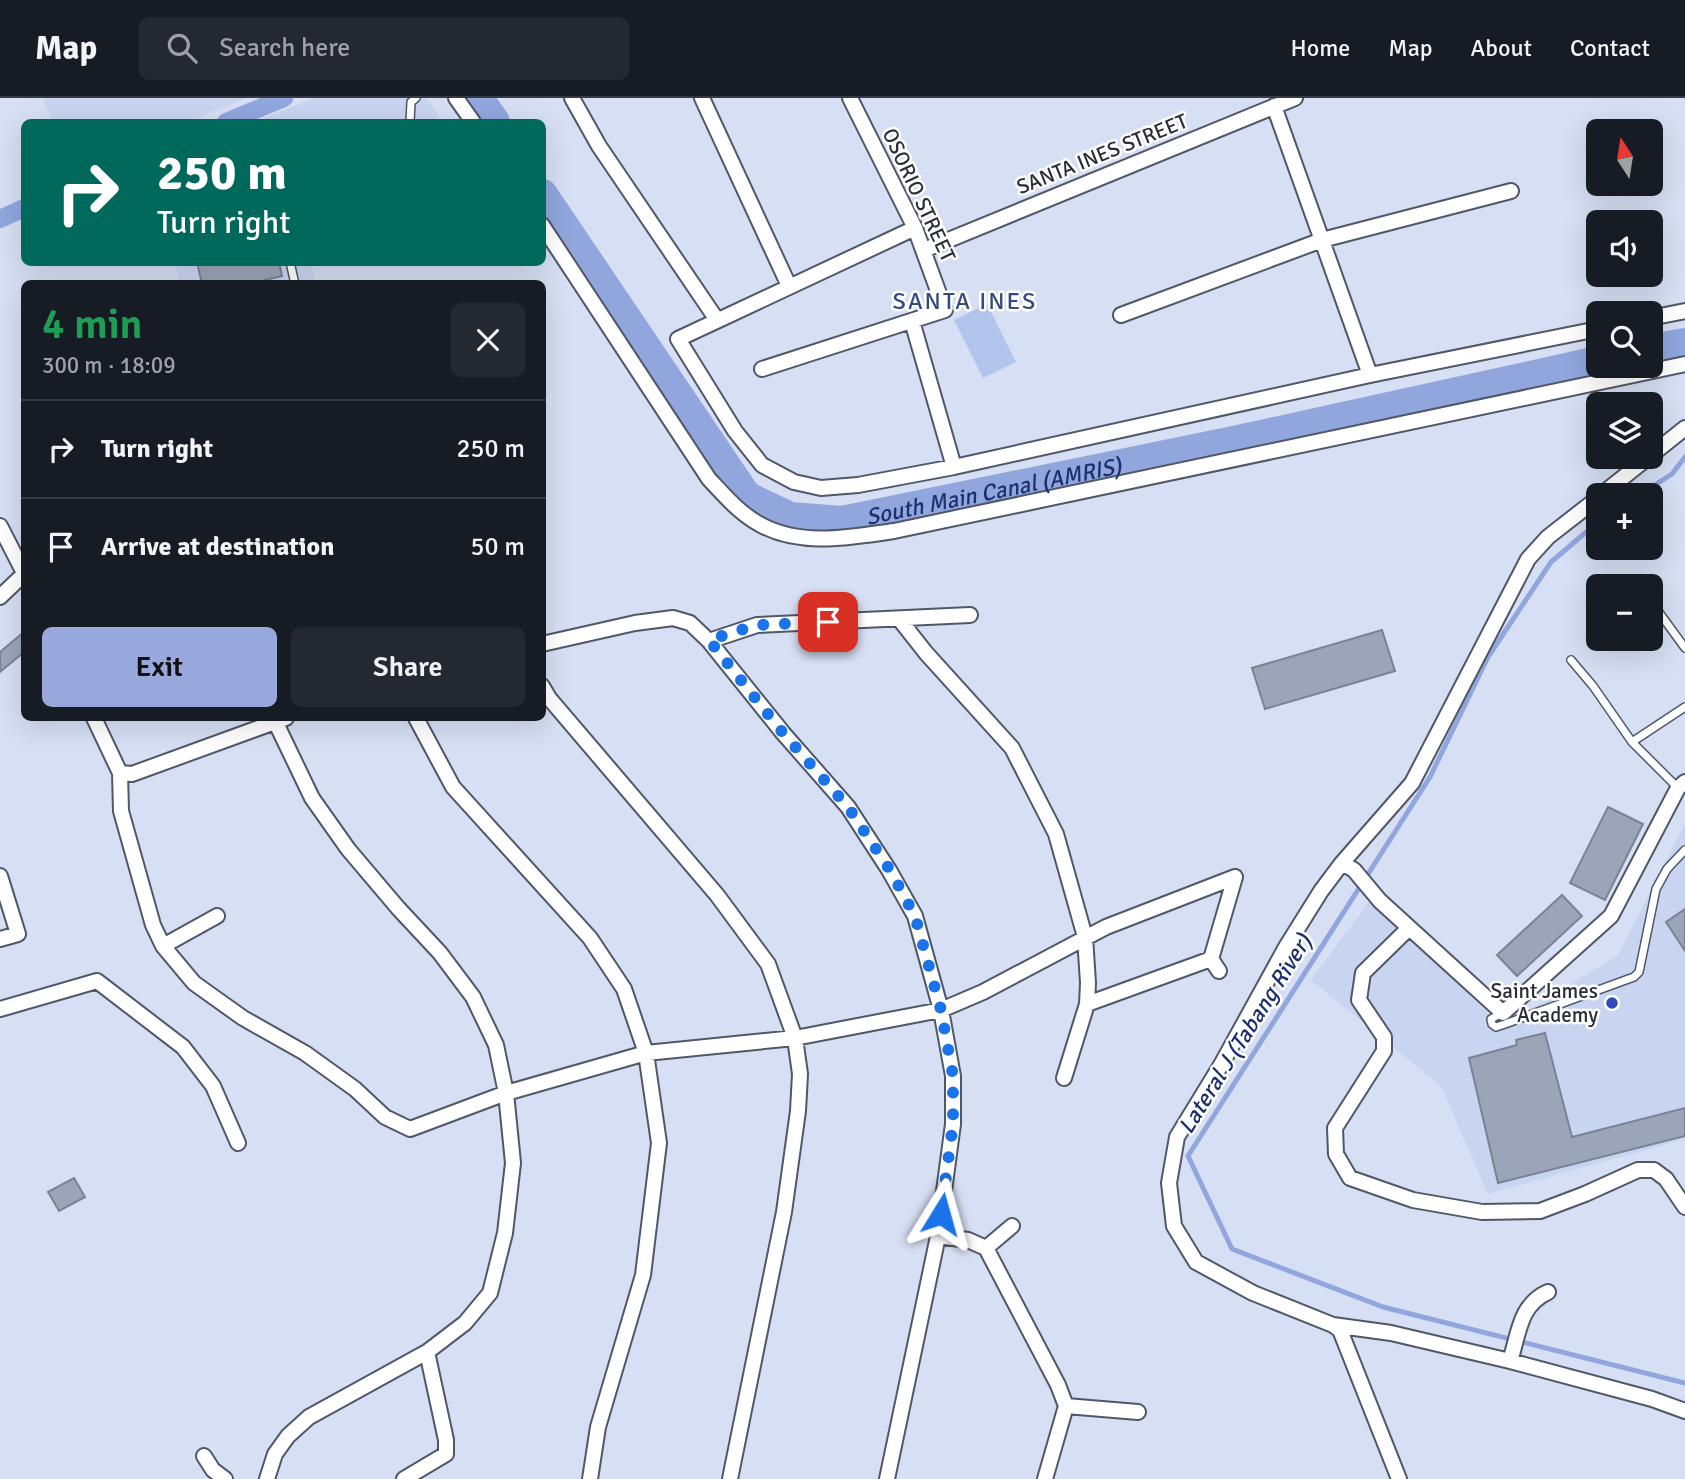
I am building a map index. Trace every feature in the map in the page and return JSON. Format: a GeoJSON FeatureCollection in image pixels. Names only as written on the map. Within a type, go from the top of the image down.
{"type":"FeatureCollection","features":[{"type":"Feature","properties":{"kind":"street"},"geometry":{"type":"LineString","coordinates":[[456,98],[471,119]]}},
{"type":"Feature","properties":{"kind":"street"},"geometry":{"type":"LineString","coordinates":[[572,98],[599,146],[717,320]]}},
{"type":"Feature","properties":{"kind":"street"},"geometry":{"type":"LineString","coordinates":[[702,98],[789,286]]}},
{"type":"Feature","properties":{"kind":"street","name":"OSORIO STREET"},"geometry":{"type":"LineString","coordinates":[[850,98],[915,228],[945,310],[912,321]]}},
{"type":"Feature","properties":{"kind":"street","name":"SANTA INES STREET"},"geometry":{"type":"LineString","coordinates":[[924,250],[1295,98]]}},
{"type":"Feature","properties":{"kind":"street"},"geometry":{"type":"LineString","coordinates":[[1274,106],[1370,375]]}},
{"type":"Feature","properties":{"kind":"street"},"geometry":{"type":"LineString","coordinates":[[1121,316],[1322,240],[1511,191]]}},
{"type":"Feature","properties":{"kind":"street"},"geometry":{"type":"LineString","coordinates":[[915,228],[678,339],[735,431],[762,464],[794,482],[821,488],[858,485],[954,467],[1370,375],[1586,331]]}},
{"type":"Feature","properties":{"kind":"street"},"geometry":{"type":"LineString","coordinates":[[546,231],[709,479],[734,506],[762,526],[803,538],[840,539],[894,531],[1685,364]]}},
{"type":"Feature","properties":{"kind":"street"},"geometry":{"type":"LineString","coordinates":[[1663,315],[1685,311]]}},
{"type":"Feature","properties":{"kind":"street"},"geometry":{"type":"LineString","coordinates":[[762,369],[912,321],[954,467]]}},
{"type":"Feature","properties":{"kind":"street"},"geometry":{"type":"LineString","coordinates":[[1617,483],[1685,428]]}},
{"type":"Feature","properties":{"kind":"street"},"geometry":{"type":"LineString","coordinates":[[1586,508],[1548,537],[1528,559],[1412,783],[1348,867],[1321,891],[1286,947],[1178,1137],[1169,1183],[1174,1226],[1196,1262],[1253,1293],[1334,1325],[1512,1356],[1685,1411]]}},
{"type":"Feature","properties":{"kind":"street"},"geometry":{"type":"LineString","coordinates":[[0,526],[21,567]]}},
{"type":"Feature","properties":{"kind":"street"},"geometry":{"type":"LineString","coordinates":[[0,597],[21,576]]}},
{"type":"Feature","properties":{"kind":"street"},"geometry":{"type":"LineString","coordinates":[[709,640],[757,625],[970,615]]}},
{"type":"Feature","properties":{"kind":"street"},"geometry":{"type":"LineString","coordinates":[[546,643],[635,623],[673,618],[690,623],[709,640],[783,733],[848,807],[890,870],[915,916],[941,1010],[953,1076],[953,1124],[938,1236],[887,1479]]}},
{"type":"Feature","properties":{"kind":"street"},"geometry":{"type":"LineString","coordinates":[[900,620],[926,653],[1012,748],[1056,834],[1084,937],[1087,1004],[1064,1078]]}},
{"type":"Feature","properties":{"kind":"street"},"geometry":{"type":"LineString","coordinates":[[546,693],[717,895],[768,964],[795,1038],[800,1074],[798,1111],[784,1212],[755,1342],[730,1479]]}},
{"type":"Feature","properties":{"kind":"street"},"geometry":{"type":"LineString","coordinates":[[95,721],[120,773],[121,811],[153,925],[163,946],[194,983],[243,1018],[304,1053],[355,1089],[385,1117],[410,1129],[506,1093],[646,1053],[795,1038],[941,1010],[983,992],[1084,937],[1235,877],[1215,965],[1087,1004]]}},
{"type":"Feature","properties":{"kind":"street"},"geometry":{"type":"LineString","coordinates":[[120,773],[147,771],[276,721]]}},
{"type":"Feature","properties":{"kind":"street"},"geometry":{"type":"LineString","coordinates":[[267,1479],[275,1454],[288,1436],[309,1417],[427,1352],[465,1323],[489,1293],[505,1233],[513,1163],[506,1093],[496,1045],[473,997],[440,953],[348,849],[312,798],[282,721]]}},
{"type":"Feature","properties":{"kind":"street"},"geometry":{"type":"LineString","coordinates":[[418,721],[453,787],[597,948],[624,989],[646,1053],[659,1143],[643,1275],[598,1427],[590,1479]]}},
{"type":"Feature","properties":{"kind":"street"},"geometry":{"type":"LineString","coordinates":[[1348,867],[1380,901],[1503,1013],[1611,916],[1682,785]]}},
{"type":"Feature","properties":{"kind":"street"},"geometry":{"type":"LineString","coordinates":[[0,876],[18,934],[0,939]]}},
{"type":"Feature","properties":{"kind":"street"},"geometry":{"type":"LineString","coordinates":[[163,946],[217,916]]}},
{"type":"Feature","properties":{"kind":"street"},"geometry":{"type":"LineString","coordinates":[[1409,928],[1363,973],[1359,1000],[1384,1037],[1384,1051],[1335,1128],[1336,1154],[1350,1178],[1413,1200],[1482,1212],[1540,1211],[1585,1195],[1637,1170],[1654,1170],[1666,1179],[1685,1207]]}},
{"type":"Feature","properties":{"kind":"street"},"geometry":{"type":"LineString","coordinates":[[0,1009],[97,981],[183,1047],[213,1086],[239,1143]]}},
{"type":"Feature","properties":{"kind":"street"},"geometry":{"type":"LineString","coordinates":[[986,1248],[1012,1226]]}},
{"type":"Feature","properties":{"kind":"street"},"geometry":{"type":"LineString","coordinates":[[938,1236],[968,1240],[986,1248],[1058,1385],[1066,1406],[1045,1479]]}},
{"type":"Feature","properties":{"kind":"street"},"geometry":{"type":"LineString","coordinates":[[1512,1356],[1519,1326],[1527,1308],[1536,1298],[1548,1292]]}},
{"type":"Feature","properties":{"kind":"street"},"geometry":{"type":"LineString","coordinates":[[1334,1325],[1340,1330],[1399,1479]]}},
{"type":"Feature","properties":{"kind":"street"},"geometry":{"type":"LineString","coordinates":[[404,1479],[446,1454],[446,1440],[427,1352]]}},
{"type":"Feature","properties":{"kind":"street"},"geometry":{"type":"LineString","coordinates":[[1066,1406],[1138,1412]]}},
{"type":"Feature","properties":{"kind":"street"},"geometry":{"type":"LineString","coordinates":[[204,1456],[225,1479]]}},
{"type":"Feature","properties":{"kind":"lane"},"geometry":{"type":"LineString","coordinates":[[410,119],[411,102],[416,98]]}},
{"type":"Feature","properties":{"kind":"lane"},"geometry":{"type":"LineString","coordinates":[[1663,618],[1685,648]]}},
{"type":"Feature","properties":{"kind":"lane"},"geometry":{"type":"LineString","coordinates":[[1571,660],[1593,686],[1632,742],[1682,785]]}},
{"type":"Feature","properties":{"kind":"lane"},"geometry":{"type":"LineString","coordinates":[[1632,742],[1685,707]]}},
{"type":"Feature","properties":{"kind":"lane"},"geometry":{"type":"LineString","coordinates":[[1503,1013],[1491,1019],[1496,1027],[1634,977],[1639,972],[1660,879],[1685,850]]}},
{"type":"Feature","properties":{"kind":"shaded area"},"geometry":{"type":"Polygon","coordinates":[[[42,98],[246,98],[195,119],[52,119],[42,98]]]}},
{"type":"Feature","properties":{"kind":"shaded area"},"geometry":{"type":"Polygon","coordinates":[[[313,98],[427,98],[439,115],[439,119],[263,119],[313,98]]]}},
{"type":"Feature","properties":{"kind":"shaded area"},"geometry":{"type":"Polygon","coordinates":[[[176,266],[312,266],[315,280],[179,280],[176,266]]]}},
{"type":"Feature","properties":{"kind":"shaded area"},"geometry":{"type":"Polygon","coordinates":[[[987,304],[1016,362],[983,378],[954,320],[987,304]]]}},
{"type":"Feature","properties":{"kind":"shaded area","name":"Saint James Academy"},"geometry":{"type":"Polygon","coordinates":[[[1685,823],[1685,1139],[1488,1194],[1441,1086],[1311,980],[1371,899],[1502,1027],[1618,955],[1685,823]]]}},
{"type":"Feature","properties":{"kind":"building"},"geometry":{"type":"Polygon","coordinates":[[[198,266],[280,266],[282,276],[266,280],[201,280],[198,266]]]}},
{"type":"Feature","properties":{"kind":"building"},"geometry":{"type":"Polygon","coordinates":[[[1382,630],[1395,671],[1265,709],[1252,668],[1382,630]]]}},
{"type":"Feature","properties":{"kind":"building"},"geometry":{"type":"Polygon","coordinates":[[[21,634],[21,654],[0,672],[0,652],[21,634]]]}},
{"type":"Feature","properties":{"kind":"building"},"geometry":{"type":"Polygon","coordinates":[[[1608,807],[1643,824],[1605,900],[1570,883],[1608,807]]]}},
{"type":"Feature","properties":{"kind":"building"},"geometry":{"type":"Polygon","coordinates":[[[1562,895],[1582,916],[1517,976],[1497,955],[1562,895]]]}},
{"type":"Feature","properties":{"kind":"building"},"geometry":{"type":"Polygon","coordinates":[[[1685,909],[1685,951],[1666,922],[1685,909]]]}},
{"type":"Feature","properties":{"kind":"building"},"geometry":{"type":"Polygon","coordinates":[[[1545,1033],[1572,1137],[1685,1108],[1685,1136],[1498,1183],[1469,1058],[1517,1045],[1516,1040],[1545,1033]]]}},
{"type":"Feature","properties":{"kind":"building"},"geometry":{"type":"Polygon","coordinates":[[[74,1178],[85,1197],[59,1211],[48,1192],[74,1178]]]}},
{"type":"Feature","properties":{"kind":"waterway"},"geometry":{"type":"LineString","coordinates":[[233,119],[284,98]]}},
{"type":"Feature","properties":{"kind":"waterway","name":"South Main Canal (AMRIS)"},"geometry":{"type":"LineString","coordinates":[[477,98],[492,119]]}},
{"type":"Feature","properties":{"kind":"waterway","name":"South Main Canal (AMRIS)"},"geometry":{"type":"LineString","coordinates":[[546,201],[746,497],[790,518],[842,522],[1234,442],[1586,365]]}},
{"type":"Feature","properties":{"kind":"waterway"},"geometry":{"type":"LineString","coordinates":[[0,219],[21,209]]}},
{"type":"Feature","properties":{"kind":"waterway","name":"South Main Canal (AMRIS)"},"geometry":{"type":"LineString","coordinates":[[1663,348],[1685,344]]}},
{"type":"Feature","properties":{"kind":"waterway","name":"Lateral J (Tabang River)"},"geometry":{"type":"LineString","coordinates":[[1658,483],[1672,474],[1685,457]]}},
{"type":"Feature","properties":{"kind":"waterway","name":"Lateral J (Tabang River)"},"geometry":{"type":"LineString","coordinates":[[1586,532],[1551,562],[1488,657],[1430,777],[1188,1156],[1232,1249],[1383,1307],[1685,1383]]}},
{"type":"Feature","properties":{"kind":"place","name":"Saint James Academy"},"geometry":{"type":"Point","coordinates":[1612,1003]}},
{"type":"Feature","properties":{"kind":"district","name":"SANTA INES"},"geometry":{"type":"Point","coordinates":[965,301]}},
{"type":"Feature","properties":{"kind":"route"},"geometry":{"type":"LineString","coordinates":[[828,622],[757,625],[709,640],[783,733],[848,807],[890,870],[915,916],[941,1010],[953,1076],[953,1124],[941,1214]]}}]}
